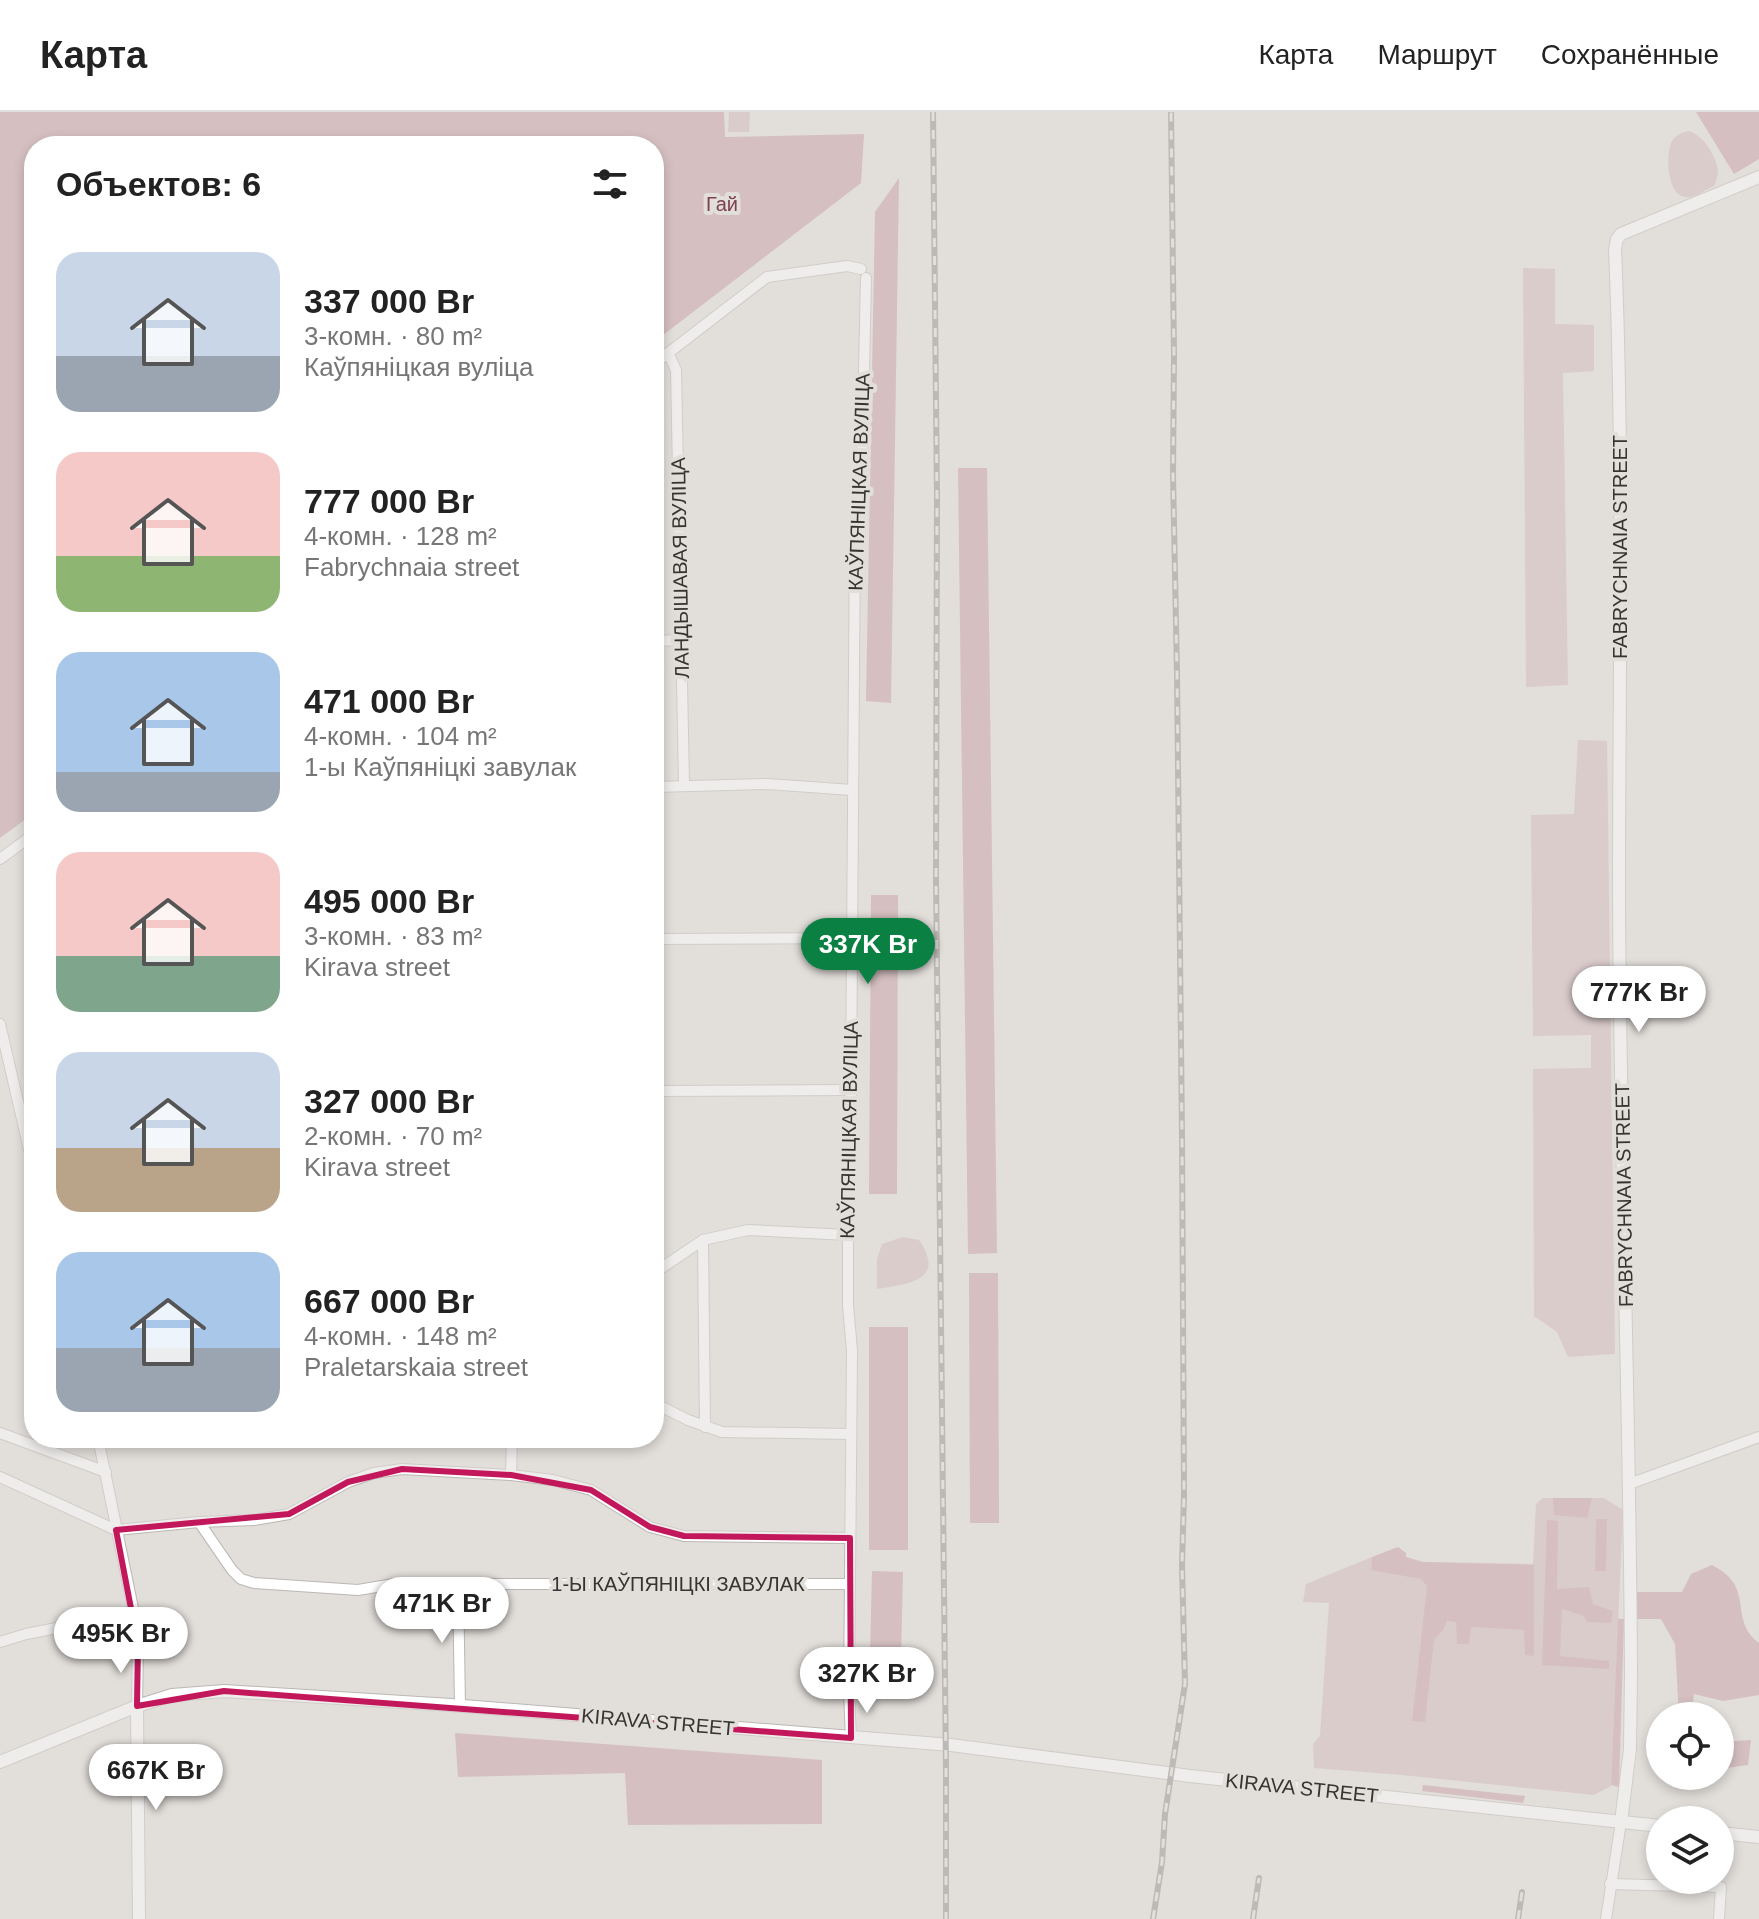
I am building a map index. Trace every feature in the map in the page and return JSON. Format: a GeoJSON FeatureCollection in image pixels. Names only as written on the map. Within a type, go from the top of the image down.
{"type":"FeatureCollection","features":[{"type":"Feature","properties":{"kind":"main road","name":"FABRYCHNAIA STREET"},"geometry":{"type":"LineString","coordinates":[[1621,1822],[1630,1749],[1631,1660],[1619,897],[1620,390],[1615,249],[1621,234],[1759,177]]}},
{"type":"Feature","properties":{"kind":"main road","name":"KIRAVA STREET"},"geometry":{"type":"LineString","coordinates":[[0,1762],[137,1706],[172,1695],[224,1691],[460,1706],[951,1745],[1190,1776],[1646,1825]]}},
{"type":"Feature","properties":{"kind":"main road"},"geometry":{"type":"LineString","coordinates":[[137,1706],[139,1919]]}},
{"type":"Feature","properties":{"kind":"main road"},"geometry":{"type":"LineString","coordinates":[[1734,1834],[1759,1837]]}},
{"type":"Feature","properties":{"kind":"street","name":"КАЎПЯНІЦКАЯ ВУЛІЦА"},"geometry":{"type":"LineString","coordinates":[[668,353],[767,277],[847,266],[863,274],[862,463],[855,531],[848,1235],[848,1305],[852,1351],[851,1738]]}},
{"type":"Feature","properties":{"kind":"street"},"geometry":{"type":"LineString","coordinates":[[664,356],[668,353]]}},
{"type":"Feature","properties":{"kind":"street","name":"ЛАНДЫШАВАЯ ВУЛІЦА"},"geometry":{"type":"LineString","coordinates":[[668,353],[676,370],[684,785]]}},
{"type":"Feature","properties":{"kind":"street"},"geometry":{"type":"LineString","coordinates":[[664,641],[682,640]]}},
{"type":"Feature","properties":{"kind":"street"},"geometry":{"type":"LineString","coordinates":[[664,786],[768,784],[852,790]]}},
{"type":"Feature","properties":{"kind":"street"},"geometry":{"type":"LineString","coordinates":[[0,859],[24,841]]}},
{"type":"Feature","properties":{"kind":"street"},"geometry":{"type":"LineString","coordinates":[[664,939],[851,938]]}},
{"type":"Feature","properties":{"kind":"street"},"geometry":{"type":"LineString","coordinates":[[0,1024],[24,1128]]}},
{"type":"Feature","properties":{"kind":"street"},"geometry":{"type":"LineString","coordinates":[[664,1091],[851,1090]]}},
{"type":"Feature","properties":{"kind":"street"},"geometry":{"type":"LineString","coordinates":[[664,1266],[703,1240],[748,1230],[848,1235]]}},
{"type":"Feature","properties":{"kind":"street"},"geometry":{"type":"LineString","coordinates":[[703,1240],[705,1427]]}},
{"type":"Feature","properties":{"kind":"street"},"geometry":{"type":"LineString","coordinates":[[664,1408],[722,1432],[851,1434]]}},
{"type":"Feature","properties":{"kind":"street"},"geometry":{"type":"LineString","coordinates":[[0,1433],[24,1442]]}},
{"type":"Feature","properties":{"kind":"street"},"geometry":{"type":"LineString","coordinates":[[1629,1484],[1759,1437]]}},
{"type":"Feature","properties":{"kind":"street"},"geometry":{"type":"LineString","coordinates":[[41,1448],[106,1472]]}},
{"type":"Feature","properties":{"kind":"street"},"geometry":{"type":"LineString","coordinates":[[100,1448],[134,1613],[138,1645],[137,1706]]}},
{"type":"Feature","properties":{"kind":"street"},"geometry":{"type":"LineString","coordinates":[[511,1475],[512,1448]]}},
{"type":"Feature","properties":{"kind":"street"},"geometry":{"type":"LineString","coordinates":[[0,1477],[116,1530],[254,1520],[289,1514],[348,1482],[374,1473],[402,1469],[553,1480],[591,1490],[650,1527],[684,1536],[850,1538]]}},
{"type":"Feature","properties":{"kind":"street","name":"1-Ы КАЎПЯНІЦКІ ЗАВУЛАК"},"geometry":{"type":"LineString","coordinates":[[199,1522],[232,1570],[241,1579],[254,1583],[358,1590],[394,1584],[850,1584]]}},
{"type":"Feature","properties":{"kind":"street"},"geometry":{"type":"LineString","coordinates":[[458,1584],[460,1706]]}},
{"type":"Feature","properties":{"kind":"street"},"geometry":{"type":"LineString","coordinates":[[0,1642],[134,1613]]}},
{"type":"Feature","properties":{"kind":"street"},"geometry":{"type":"LineString","coordinates":[[1606,1919],[1621,1822]]}},
{"type":"Feature","properties":{"kind":"street"},"geometry":{"type":"LineString","coordinates":[[1610,1884],[1721,1887],[1719,1919]]}},
{"type":"Feature","properties":{"kind":"highlighted area"},"geometry":{"type":"Polygon","coordinates":[[[402,1469],[511,1475],[591,1490],[650,1527],[684,1536],[850,1538],[851,1738],[224,1691],[137,1706],[138,1645],[116,1530],[289,1514],[348,1482],[402,1469]]]}},
{"type":"Feature","properties":{"kind":"shaded area"},"geometry":{"type":"Polygon","coordinates":[[[729,112],[750,112],[749,132],[728,132],[729,112]]]}},
{"type":"Feature","properties":{"kind":"shaded area"},"geometry":{"type":"Polygon","coordinates":[[[1688,131],[1709,148],[1718,173],[1714,186],[1691,197],[1683,197],[1672,185],[1668,156],[1672,141],[1688,131]]]}},
{"type":"Feature","properties":{"kind":"shaded area"},"geometry":{"type":"Polygon","coordinates":[[[1523,268],[1555,269],[1555,324],[1594,325],[1594,371],[1563,373],[1568,685],[1526,687],[1523,268]]]}},
{"type":"Feature","properties":{"kind":"shaded area"},"geometry":{"type":"Polygon","coordinates":[[[1578,740],[1607,741],[1615,1354],[1568,1357],[1557,1332],[1534,1316],[1533,1069],[1591,1068],[1591,1035],[1533,1036],[1531,815],[1574,814],[1578,740]]]}},
{"type":"Feature","properties":{"kind":"shaded area"},"geometry":{"type":"Polygon","coordinates":[[[903,1237],[919,1240],[926,1254],[926,1272],[911,1282],[877,1289],[877,1259],[882,1244],[903,1237]]]}},
{"type":"Feature","properties":{"kind":"shaded area"},"geometry":{"type":"Polygon","coordinates":[[[1543,1498],[1604,1498],[1623,1510],[1611,1786],[1594,1795],[1314,1768],[1313,1744],[1320,1736],[1329,1603],[1303,1602],[1306,1584],[1372,1557],[1371,1570],[1423,1562],[1533,1564],[1536,1504],[1543,1498]]]}},
{"type":"Feature","properties":{"kind":"green space","name":"Гай"},"geometry":{"type":"Polygon","coordinates":[[[0,112],[724,112],[725,137],[864,134],[861,183],[664,334],[664,136],[24,136],[24,820],[0,838],[0,112]]]}},
{"type":"Feature","properties":{"kind":"green space"},"geometry":{"type":"Polygon","coordinates":[[[1696,112],[1759,112],[1759,159],[1734,174],[1696,112]]]}},
{"type":"Feature","properties":{"kind":"green space"},"geometry":{"type":"Polygon","coordinates":[[[899,178],[891,703],[866,701],[875,212],[899,178]]]}},
{"type":"Feature","properties":{"kind":"green space"},"geometry":{"type":"Polygon","coordinates":[[[958,468],[987,468],[997,1253],[968,1254],[958,468]]]}},
{"type":"Feature","properties":{"kind":"green space"},"geometry":{"type":"Polygon","coordinates":[[[871,895],[898,895],[897,1194],[869,1194],[871,895]]]}},
{"type":"Feature","properties":{"kind":"green space"},"geometry":{"type":"Polygon","coordinates":[[[969,1273],[998,1273],[999,1523],[970,1523],[969,1273]]]}},
{"type":"Feature","properties":{"kind":"green space"},"geometry":{"type":"Polygon","coordinates":[[[869,1327],[908,1327],[908,1550],[869,1550],[869,1327]]]}},
{"type":"Feature","properties":{"kind":"green space"},"geometry":{"type":"Polygon","coordinates":[[[1553,1498],[1592,1498],[1587,1518],[1554,1515],[1553,1498]]]}},
{"type":"Feature","properties":{"kind":"green space"},"geometry":{"type":"Polygon","coordinates":[[[1596,1519],[1607,1519],[1606,1571],[1595,1571],[1596,1519]]]}},
{"type":"Feature","properties":{"kind":"green space"},"geometry":{"type":"Polygon","coordinates":[[[1547,1520],[1558,1521],[1557,1589],[1589,1587],[1593,1604],[1613,1611],[1611,1623],[1587,1622],[1584,1616],[1562,1609],[1560,1656],[1609,1661],[1609,1669],[1542,1665],[1547,1520]]]}},
{"type":"Feature","properties":{"kind":"green space"},"geometry":{"type":"Polygon","coordinates":[[[1398,1547],[1406,1553],[1406,1557],[1423,1562],[1534,1565],[1534,1656],[1525,1655],[1524,1630],[1471,1627],[1469,1644],[1457,1644],[1456,1622],[1447,1621],[1434,1640],[1425,1722],[1412,1721],[1427,1586],[1421,1579],[1371,1570],[1372,1557],[1398,1547]]]}},
{"type":"Feature","properties":{"kind":"green space"},"geometry":{"type":"Polygon","coordinates":[[[1712,1565],[1734,1584],[1746,1627],[1759,1643],[1759,1695],[1723,1701],[1694,1694],[1693,1702],[1678,1702],[1675,1644],[1661,1619],[1635,1619],[1635,1592],[1682,1592],[1691,1574],[1712,1565]]]}},
{"type":"Feature","properties":{"kind":"green space"},"geometry":{"type":"Polygon","coordinates":[[[872,1571],[903,1572],[901,1657],[870,1656],[872,1571]]]}},
{"type":"Feature","properties":{"kind":"green space"},"geometry":{"type":"Polygon","coordinates":[[[1618,1619],[1624,1619],[1619,1787],[1611,1785],[1618,1619]]]}},
{"type":"Feature","properties":{"kind":"green space"},"geometry":{"type":"Polygon","coordinates":[[[455,1733],[822,1760],[822,1824],[628,1825],[625,1773],[458,1777],[455,1733]]]}},
{"type":"Feature","properties":{"kind":"green space"},"geometry":{"type":"Polygon","coordinates":[[[1751,1740],[1748,1765],[1734,1767],[1734,1741],[1751,1740]]]}},
{"type":"Feature","properties":{"kind":"green space"},"geometry":{"type":"Polygon","coordinates":[[[1423,1785],[1525,1796],[1523,1803],[1422,1791],[1423,1785]]]}},
{"type":"Feature","properties":{"kind":"railway"},"geometry":{"type":"LineString","coordinates":[[933,112],[937,496],[936,879],[946,1919]]}},
{"type":"Feature","properties":{"kind":"railway"},"geometry":{"type":"LineString","coordinates":[[1153,1919],[1185,1684],[1171,112]]}},
{"type":"Feature","properties":{"kind":"railway"},"geometry":{"type":"LineString","coordinates":[[1253,1919],[1259,1878]]}},
{"type":"Feature","properties":{"kind":"railway"},"geometry":{"type":"LineString","coordinates":[[1518,1919],[1522,1892]]}}]}
